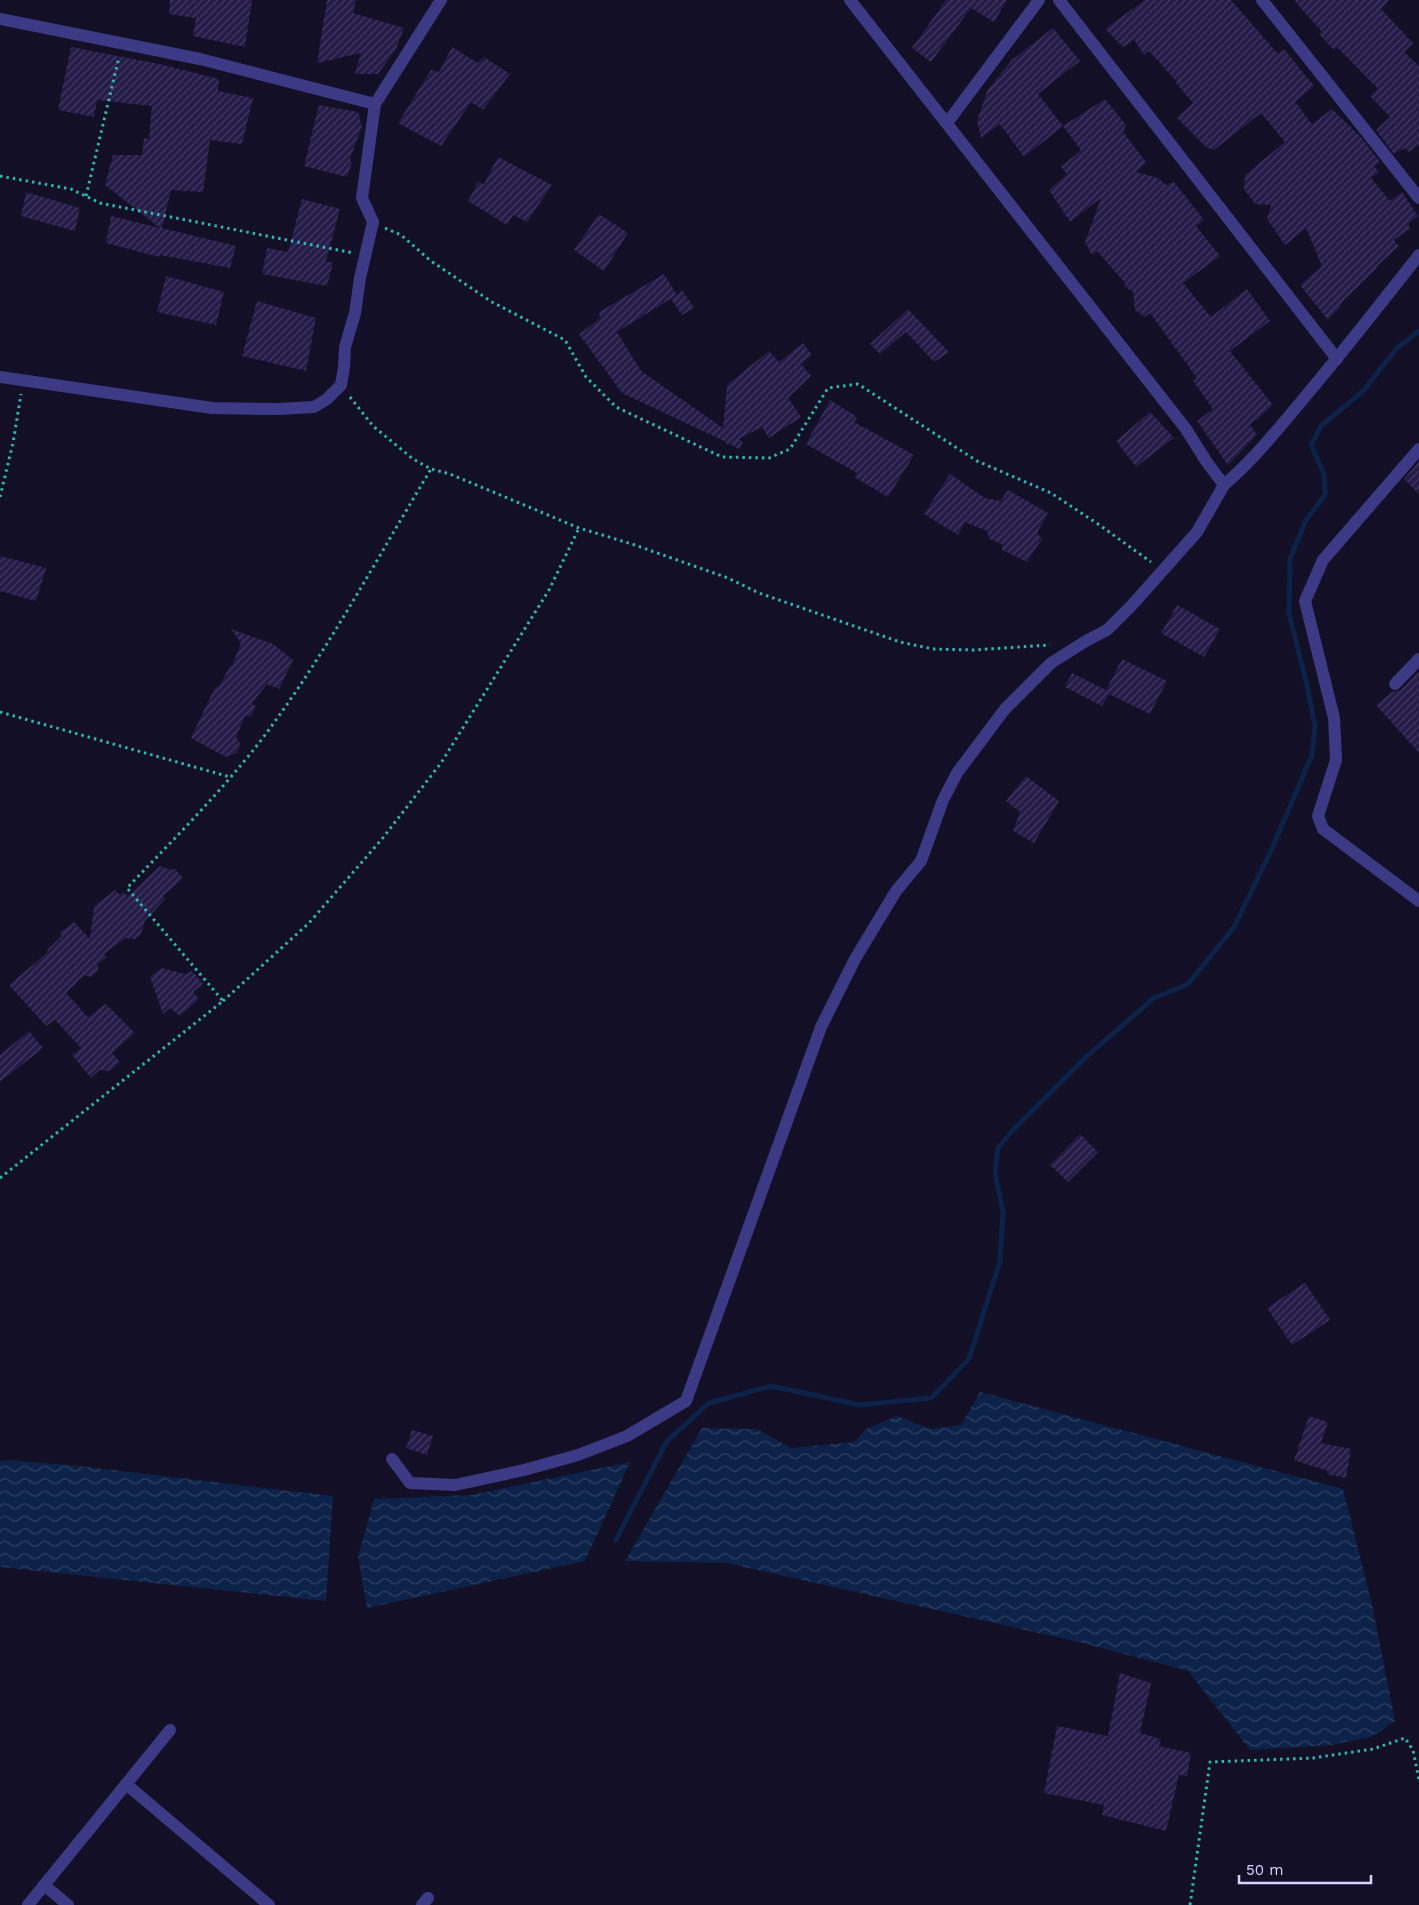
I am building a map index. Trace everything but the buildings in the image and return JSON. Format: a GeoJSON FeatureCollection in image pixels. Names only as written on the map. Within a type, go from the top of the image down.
{"type":"FeatureCollection","features":[{"type":"Feature","properties":{"kind":"street"},"geometry":{"type":"LineString","coordinates":[[0,377],[212,408],[278,409],[314,407],[327,399],[340,385],[344,367],[345,348],[355,313],[373,222],[362,198],[375,104],[441,0]]}},
{"type":"Feature","properties":{"kind":"street"},"geometry":{"type":"LineString","coordinates":[[850,0],[1186,429],[1224,485]]}},
{"type":"Feature","properties":{"kind":"street"},"geometry":{"type":"LineString","coordinates":[[947,123],[1039,0]]}},
{"type":"Feature","properties":{"kind":"street"},"geometry":{"type":"LineString","coordinates":[[1059,0],[1337,359]]}},
{"type":"Feature","properties":{"kind":"street"},"geometry":{"type":"LineString","coordinates":[[1262,0],[1419,198]]}},
{"type":"Feature","properties":{"kind":"street"},"geometry":{"type":"LineString","coordinates":[[0,19],[200,59],[375,104]]}},
{"type":"Feature","properties":{"kind":"street"},"geometry":{"type":"LineString","coordinates":[[392,1458],[410,1483],[455,1485],[524,1470],[578,1455],[627,1436],[686,1400],[821,1027],[855,959],[885,908],[896,891],[921,861],[943,800],[957,772],[1005,709],[1051,663],[1107,630],[1133,604],[1197,532],[1224,485],[1247,465],[1337,359],[1419,255]]}},
{"type":"Feature","properties":{"kind":"street"},"geometry":{"type":"LineString","coordinates":[[1419,449],[1323,560],[1305,601],[1334,718],[1336,760],[1318,816],[1323,829],[1419,901]]}},
{"type":"Feature","properties":{"kind":"street"},"geometry":{"type":"LineString","coordinates":[[1395,684],[1419,659]]}},
{"type":"Feature","properties":{"kind":"street"},"geometry":{"type":"LineString","coordinates":[[28,1905],[170,1730]]}},
{"type":"Feature","properties":{"kind":"street"},"geometry":{"type":"LineString","coordinates":[[126,1784],[269,1905]]}},
{"type":"Feature","properties":{"kind":"street"},"geometry":{"type":"LineString","coordinates":[[44,1885],[68,1905]]}},
{"type":"Feature","properties":{"kind":"path"},"geometry":{"type":"LineString","coordinates":[[86,196],[122,44]]}},
{"type":"Feature","properties":{"kind":"path"},"geometry":{"type":"LineString","coordinates":[[0,176],[71,189],[100,203],[366,256]]}},
{"type":"Feature","properties":{"kind":"path"},"geometry":{"type":"LineString","coordinates":[[373,222],[401,235],[431,261],[492,302],[565,340],[586,377],[616,407],[722,457],[769,458],[790,449],[828,388],[858,384],[977,461],[1051,493],[1162,570]]}},
{"type":"Feature","properties":{"kind":"path"},"geometry":{"type":"LineString","coordinates":[[0,497],[13,443],[23,381]]}},
{"type":"Feature","properties":{"kind":"path"},"geometry":{"type":"LineString","coordinates":[[340,385],[372,426],[413,459],[431,469],[450,474],[579,528],[632,544],[728,578],[758,594],[900,642],[933,648],[973,650],[1058,644]]}},
{"type":"Feature","properties":{"kind":"path"},"geometry":{"type":"LineString","coordinates":[[223,1001],[127,888],[230,777],[262,739],[315,664],[431,469]]}},
{"type":"Feature","properties":{"kind":"path"},"geometry":{"type":"LineString","coordinates":[[0,1178],[223,1001],[309,923],[382,839],[441,764],[549,590],[579,528]]}},
{"type":"Feature","properties":{"kind":"path"},"geometry":{"type":"LineString","coordinates":[[0,712],[230,777]]}},
{"type":"Feature","properties":{"kind":"path"},"geometry":{"type":"LineString","coordinates":[[1190,1905],[1210,1762],[1313,1758],[1373,1749],[1405,1738],[1413,1750],[1419,1780]]}},
{"type":"Feature","properties":{"kind":"water"},"geometry":{"type":"Polygon","coordinates":[[[980,1392],[1343,1489],[1372,1604],[1395,1721],[1371,1737],[1331,1745],[1250,1750],[1188,1671],[1079,1642],[726,1563],[625,1561],[702,1428],[757,1429],[791,1448],[854,1442],[866,1429],[897,1416],[930,1429],[961,1425],[980,1392]]]}},
{"type":"Feature","properties":{"kind":"water"},"geometry":{"type":"Polygon","coordinates":[[[10,1460],[79,1466],[333,1496],[326,1601],[0,1567],[0,1461],[10,1460]]]}},
{"type":"Feature","properties":{"kind":"water"},"geometry":{"type":"Polygon","coordinates":[[[630,1462],[585,1561],[367,1608],[358,1557],[374,1499],[471,1495],[630,1462]]]}},
{"type":"Feature","properties":{"kind":"waterway"},"geometry":{"type":"LineString","coordinates":[[616,1540],[667,1441],[709,1403],[771,1386],[860,1405],[931,1398],[969,1359],[1000,1261],[1003,1212],[995,1173],[998,1148],[1012,1131],[1087,1056],[1154,998],[1188,984],[1234,927],[1270,853],[1312,755],[1315,726],[1289,613],[1290,559],[1306,520],[1325,495],[1324,474],[1311,445],[1321,426],[1363,391],[1397,348],[1419,331]]}}]}
